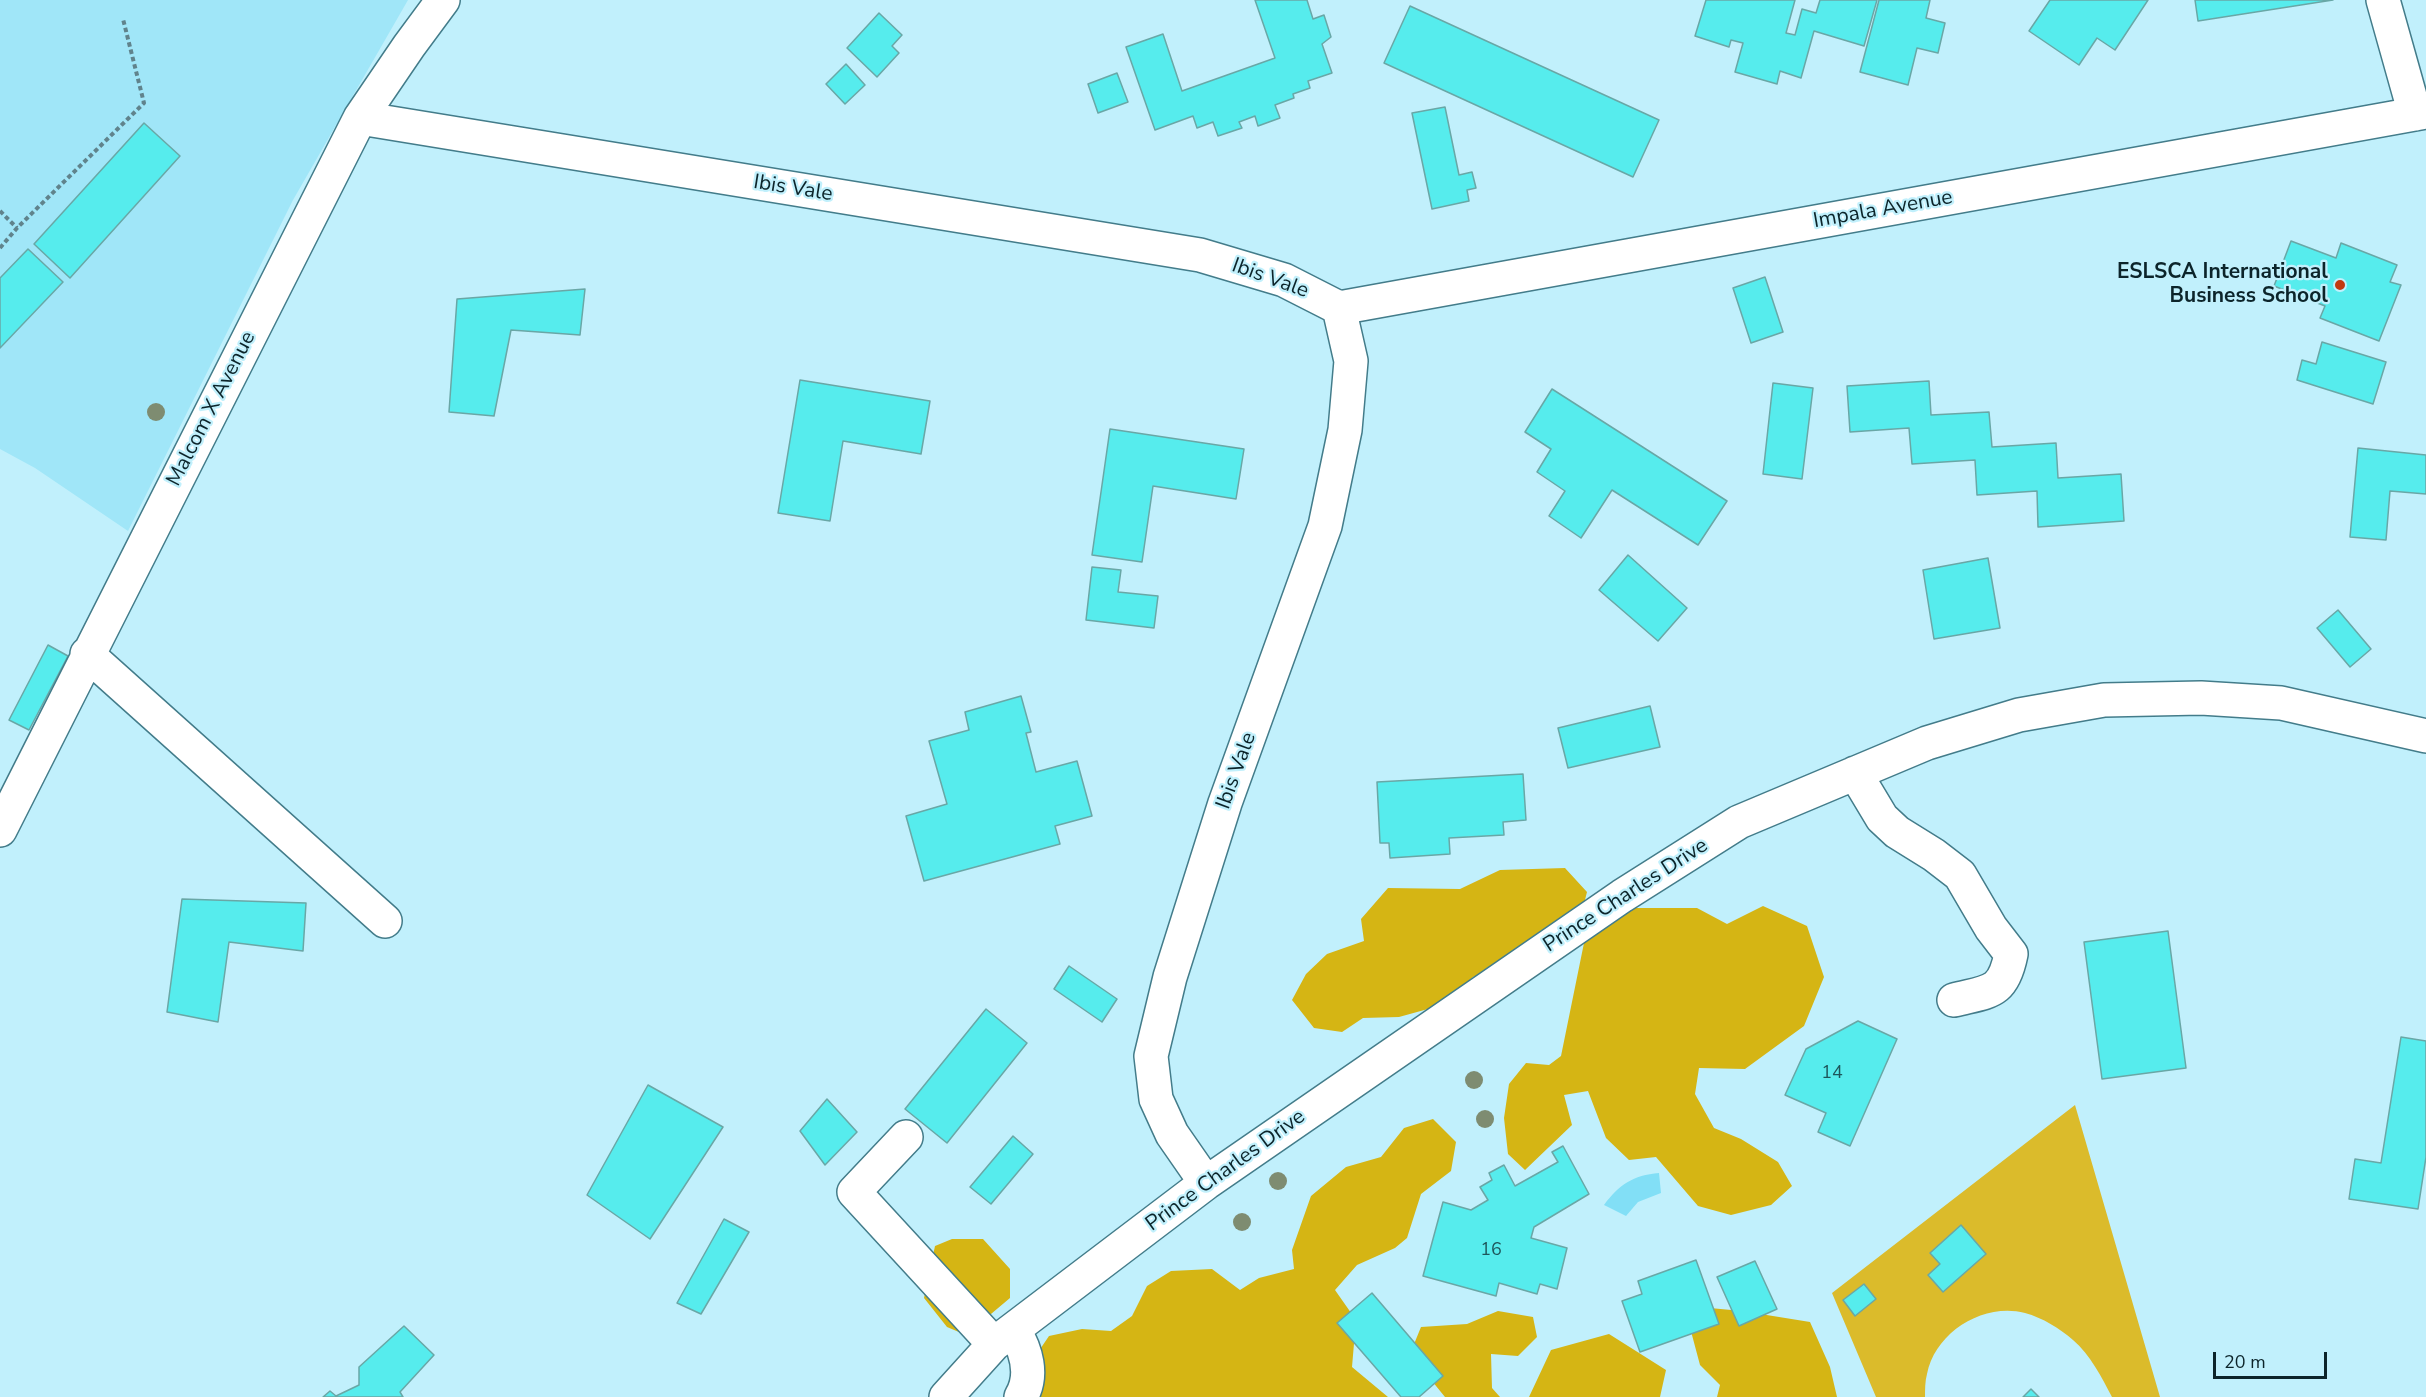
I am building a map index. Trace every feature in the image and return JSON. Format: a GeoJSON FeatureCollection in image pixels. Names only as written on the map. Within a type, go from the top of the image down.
{"type":"FeatureCollection","features":[{"type":"Feature","properties":{"kind":"street","name":"Malcom X Avenue"},"geometry":{"type":"LineString","coordinates":[[0,830],[360,118],[443,0]]}},
{"type":"Feature","properties":{"kind":"street"},"geometry":{"type":"LineString","coordinates":[[2383,0],[2420,113]]}},
{"type":"Feature","properties":{"kind":"street","name":"Impala Avenue"},"geometry":{"type":"LineString","coordinates":[[1339,308],[2420,113]]}},
{"type":"Feature","properties":{"kind":"street","name":"Ibis Vale"},"geometry":{"type":"LineString","coordinates":[[360,118],[1200,255],[1284,280],[1339,308],[1351,361],[1345,430],[1325,526],[1225,803],[1170,977],[1150,1056],[1156,1099],[1172,1134],[1206,1183]]}},
{"type":"Feature","properties":{"kind":"street"},"geometry":{"type":"LineString","coordinates":[[87,654],[386,921]]}},
{"type":"Feature","properties":{"kind":"street","name":"Prince Charles Drive"},"geometry":{"type":"LineString","coordinates":[[946,1397],[1004,1337],[1206,1183],[1622,896],[1739,822],[1927,744],[2019,715],[2104,700],[2201,698],[2282,702],[2426,736]]}},
{"type":"Feature","properties":{"kind":"street"},"geometry":{"type":"LineString","coordinates":[[1856,773],[1882,818],[1889,825],[1960,875],[1991,928],[2011,954],[2007,974],[1993,990],[1954,1000]]}},
{"type":"Feature","properties":{"kind":"street"},"geometry":{"type":"LineString","coordinates":[[906,1137],[854,1192],[1004,1337],[1023,1346],[1028,1366],[1026,1389],[1021,1397]]}},
{"type":"Feature","properties":{"kind":"path"},"geometry":{"type":"LineString","coordinates":[[0,248],[17,228],[144,103],[123,19]]}},
{"type":"Feature","properties":{"kind":"path"},"geometry":{"type":"LineString","coordinates":[[0,211],[17,228]]}},
{"type":"Feature","properties":{"kind":"shaded area"},"geometry":{"type":"Polygon","coordinates":[[[0,0],[408,0],[293,200],[128,531],[35,468],[0,449],[0,0]]]}},
{"type":"Feature","properties":{"kind":"shaded area"},"geometry":{"type":"Polygon","coordinates":[[[1565,868],[1587,892],[1572,951],[1473,977],[1446,1004],[1399,1017],[1363,1018],[1342,1032],[1314,1028],[1292,1000],[1306,974],[1327,954],[1364,941],[1361,919],[1388,888],[1460,889],[1500,870],[1565,868]]]}},
{"type":"Feature","properties":{"kind":"shaded area"},"geometry":{"type":"Polygon","coordinates":[[[1763,906],[1807,926],[1824,977],[1804,1026],[1745,1069],[1699,1068],[1695,1094],[1714,1128],[1741,1139],[1778,1162],[1792,1186],[1771,1205],[1731,1215],[1698,1206],[1656,1157],[1629,1160],[1606,1138],[1588,1091],[1564,1095],[1572,1125],[1525,1170],[1508,1154],[1504,1118],[1509,1084],[1526,1063],[1549,1065],[1561,1056],[1584,943],[1626,908],[1697,908],[1727,924],[1763,906]]]}},
{"type":"Feature","properties":{"kind":"shaded area"},"geometry":{"type":"Polygon","coordinates":[[[2075,1105],[2160,1397],[2112,1397],[2090,1359],[2073,1340],[2038,1318],[2025,1313],[2009,1311],[1978,1316],[1951,1333],[1940,1345],[1932,1359],[1926,1377],[1925,1397],[1876,1397],[1832,1293],[2075,1105]]]}},
{"type":"Feature","properties":{"kind":"shaded area"},"geometry":{"type":"Polygon","coordinates":[[[1433,1119],[1456,1142],[1451,1171],[1421,1194],[1407,1238],[1395,1248],[1357,1265],[1335,1290],[1356,1320],[1352,1367],[1388,1397],[1035,1397],[1028,1367],[1049,1336],[1082,1329],[1111,1331],[1132,1316],[1147,1286],[1171,1271],[1212,1269],[1240,1290],[1259,1278],[1294,1269],[1292,1250],[1311,1196],[1346,1167],[1381,1157],[1404,1128],[1433,1119]]]}},
{"type":"Feature","properties":{"kind":"shaded area"},"geometry":{"type":"Polygon","coordinates":[[[1659,1173],[1661,1193],[1638,1202],[1626,1216],[1604,1205],[1627,1182],[1659,1173]]]}},
{"type":"Feature","properties":{"kind":"shaded area"},"geometry":{"type":"Polygon","coordinates":[[[952,1239],[983,1239],[1010,1269],[1010,1298],[966,1335],[947,1327],[924,1298],[935,1246],[952,1239]]]}},
{"type":"Feature","properties":{"kind":"shaded area"},"geometry":{"type":"Polygon","coordinates":[[[1699,1307],[1810,1322],[1830,1367],[1837,1397],[1717,1397],[1720,1385],[1700,1365],[1688,1320],[1699,1307]]]}},
{"type":"Feature","properties":{"kind":"shaded area"},"geometry":{"type":"Polygon","coordinates":[[[1498,1311],[1533,1317],[1537,1337],[1518,1356],[1491,1354],[1492,1388],[1500,1397],[1445,1397],[1410,1354],[1421,1327],[1467,1324],[1498,1311]]]}},
{"type":"Feature","properties":{"kind":"shaded area"},"geometry":{"type":"Polygon","coordinates":[[[1609,1334],[1666,1370],[1660,1397],[1529,1397],[1551,1350],[1609,1334]]]}},
{"type":"Feature","properties":{"kind":"building"},"geometry":{"type":"Polygon","coordinates":[[[1255,0],[1307,0],[1313,19],[1324,15],[1331,37],[1322,44],[1332,73],[1308,81],[1310,88],[1293,94],[1294,98],[1275,105],[1280,118],[1258,126],[1255,116],[1239,122],[1242,128],[1218,136],[1213,122],[1197,128],[1193,116],[1155,130],[1126,47],[1163,34],[1182,91],[1275,58],[1255,0]]]}},
{"type":"Feature","properties":{"kind":"building"},"geometry":{"type":"Polygon","coordinates":[[[1706,0],[1795,0],[1786,33],[1795,35],[1802,9],[1816,13],[1820,0],[1877,0],[1864,46],[1814,31],[1801,78],[1780,71],[1777,84],[1735,72],[1743,43],[1731,40],[1729,47],[1695,36],[1706,0]]]}},
{"type":"Feature","properties":{"kind":"building"},"geometry":{"type":"Polygon","coordinates":[[[1879,0],[1930,0],[1926,18],[1945,23],[1938,53],[1917,48],[1908,85],[1860,72],[1879,0]]]}},
{"type":"Feature","properties":{"kind":"building"},"geometry":{"type":"Polygon","coordinates":[[[2050,0],[2148,0],[2115,50],[2097,38],[2079,65],[2029,31],[2050,0]]]}},
{"type":"Feature","properties":{"kind":"building"},"geometry":{"type":"Polygon","coordinates":[[[2195,0],[2333,0],[2198,21],[2195,0]]]}},
{"type":"Feature","properties":{"kind":"building"},"geometry":{"type":"Polygon","coordinates":[[[1410,6],[1659,120],[1633,177],[1384,63],[1410,6]]]}},
{"type":"Feature","properties":{"kind":"building"},"geometry":{"type":"Polygon","coordinates":[[[879,13],[902,35],[892,46],[899,53],[877,77],[847,48],[879,13]]]}},
{"type":"Feature","properties":{"kind":"building"},"geometry":{"type":"Polygon","coordinates":[[[846,64],[865,85],[845,104],[826,84],[846,64]]]}},
{"type":"Feature","properties":{"kind":"building"},"geometry":{"type":"Polygon","coordinates":[[[1117,73],[1128,102],[1098,113],[1088,84],[1117,73]]]}},
{"type":"Feature","properties":{"kind":"building"},"geometry":{"type":"Polygon","coordinates":[[[1445,107],[1459,175],[1472,172],[1476,188],[1467,190],[1469,201],[1432,209],[1412,113],[1445,107]]]}},
{"type":"Feature","properties":{"kind":"building"},"geometry":{"type":"Polygon","coordinates":[[[144,123],[180,156],[70,278],[34,244],[144,123]]]}},
{"type":"Feature","properties":{"kind":"building"},"geometry":{"type":"Polygon","coordinates":[[[2291,241],[2336,258],[2341,243],[2397,265],[2390,282],[2401,285],[2379,341],[2320,318],[2325,306],[2274,286],[2291,241]]]}},
{"type":"Feature","properties":{"kind":"building"},"geometry":{"type":"Polygon","coordinates":[[[28,249],[63,282],[0,348],[0,278],[28,249]]]}},
{"type":"Feature","properties":{"kind":"building"},"geometry":{"type":"Polygon","coordinates":[[[1765,277],[1783,332],[1751,343],[1733,288],[1765,277]]]}},
{"type":"Feature","properties":{"kind":"building"},"geometry":{"type":"Polygon","coordinates":[[[585,289],[580,335],[511,330],[494,416],[449,412],[457,299],[585,289]]]}},
{"type":"Feature","properties":{"kind":"building"},"geometry":{"type":"Polygon","coordinates":[[[2322,342],[2386,362],[2373,404],[2297,380],[2302,360],[2316,364],[2322,342]]]}},
{"type":"Feature","properties":{"kind":"building"},"geometry":{"type":"Polygon","coordinates":[[[800,380],[930,401],[921,454],[843,441],[830,521],[778,513],[800,380]]]}},
{"type":"Feature","properties":{"kind":"building"},"geometry":{"type":"Polygon","coordinates":[[[1929,381],[1931,415],[1989,412],[1992,447],[2056,443],[2058,478],[2121,474],[2124,521],[2038,527],[2037,491],[1977,495],[1975,460],[1912,464],[1909,428],[1850,432],[1847,386],[1929,381]]]}},
{"type":"Feature","properties":{"kind":"building"},"geometry":{"type":"Polygon","coordinates":[[[1773,383],[1813,388],[1802,479],[1763,474],[1773,383]]]}},
{"type":"Feature","properties":{"kind":"building"},"geometry":{"type":"Polygon","coordinates":[[[1552,389],[1727,501],[1698,545],[1612,490],[1581,538],[1549,516],[1565,491],[1537,472],[1551,449],[1525,432],[1552,389]]]}},
{"type":"Feature","properties":{"kind":"building"},"geometry":{"type":"Polygon","coordinates":[[[1110,429],[1244,449],[1236,499],[1153,486],[1142,562],[1092,555],[1110,429]]]}},
{"type":"Feature","properties":{"kind":"building"},"geometry":{"type":"Polygon","coordinates":[[[2358,448],[2426,455],[2426,494],[2390,491],[2386,540],[2350,537],[2358,448]]]}},
{"type":"Feature","properties":{"kind":"building"},"geometry":{"type":"Polygon","coordinates":[[[1628,555],[1687,608],[1658,641],[1599,590],[1628,555]]]}},
{"type":"Feature","properties":{"kind":"building"},"geometry":{"type":"Polygon","coordinates":[[[1988,558],[2000,628],[1934,639],[1923,570],[1988,558]]]}},
{"type":"Feature","properties":{"kind":"building"},"geometry":{"type":"Polygon","coordinates":[[[1092,567],[1121,570],[1118,592],[1158,596],[1154,628],[1086,620],[1092,567]]]}},
{"type":"Feature","properties":{"kind":"building"},"geometry":{"type":"Polygon","coordinates":[[[2338,610],[2371,649],[2350,667],[2317,628],[2338,610]]]}},
{"type":"Feature","properties":{"kind":"building"},"geometry":{"type":"Polygon","coordinates":[[[48,645],[68,656],[29,730],[9,720],[48,645]]]}},
{"type":"Feature","properties":{"kind":"building"},"geometry":{"type":"Polygon","coordinates":[[[1021,696],[1031,732],[1026,733],[1036,772],[1077,761],[1092,816],[1055,826],[1060,844],[924,881],[906,816],[947,804],[929,741],[969,730],[965,712],[1021,696]]]}},
{"type":"Feature","properties":{"kind":"building"},"geometry":{"type":"Polygon","coordinates":[[[1650,706],[1660,747],[1568,768],[1558,728],[1650,706]]]}},
{"type":"Feature","properties":{"kind":"building"},"geometry":{"type":"Polygon","coordinates":[[[1523,774],[1526,820],[1503,822],[1504,835],[1449,838],[1450,854],[1390,858],[1389,843],[1380,843],[1377,782],[1523,774]]]}},
{"type":"Feature","properties":{"kind":"building"},"geometry":{"type":"Polygon","coordinates":[[[182,899],[306,903],[303,951],[229,942],[218,1022],[167,1012],[182,899]]]}},
{"type":"Feature","properties":{"kind":"building"},"geometry":{"type":"Polygon","coordinates":[[[2168,931],[2186,1068],[2102,1079],[2084,942],[2168,931]]]}},
{"type":"Feature","properties":{"kind":"building"},"geometry":{"type":"Polygon","coordinates":[[[1069,966],[1117,999],[1102,1022],[1054,989],[1069,966]]]}},
{"type":"Feature","properties":{"kind":"building"},"geometry":{"type":"Polygon","coordinates":[[[986,1009],[1027,1043],[947,1143],[905,1109],[986,1009]]]}},
{"type":"Feature","properties":{"kind":"building"},"geometry":{"type":"Polygon","coordinates":[[[1858,1021],[1897,1039],[1850,1146],[1818,1132],[1826,1113],[1785,1095],[1806,1049],[1858,1021]]]}},
{"type":"Feature","properties":{"kind":"building"},"geometry":{"type":"Polygon","coordinates":[[[2401,1037],[2426,1041],[2426,1157],[2418,1209],[2349,1199],[2355,1159],[2381,1163],[2401,1037]]]}},
{"type":"Feature","properties":{"kind":"building"},"geometry":{"type":"Polygon","coordinates":[[[648,1085],[723,1127],[650,1239],[587,1195],[648,1085]]]}},
{"type":"Feature","properties":{"kind":"building"},"geometry":{"type":"Polygon","coordinates":[[[827,1099],[857,1132],[825,1165],[800,1131],[827,1099]]]}},
{"type":"Feature","properties":{"kind":"building"},"geometry":{"type":"Polygon","coordinates":[[[1013,1136],[1033,1154],[991,1204],[970,1187],[1013,1136]]]}},
{"type":"Feature","properties":{"kind":"building"},"geometry":{"type":"Polygon","coordinates":[[[1563,1146],[1589,1194],[1534,1227],[1531,1238],[1567,1248],[1557,1289],[1540,1284],[1537,1294],[1499,1283],[1496,1296],[1423,1276],[1443,1202],[1471,1210],[1488,1200],[1480,1187],[1492,1180],[1489,1173],[1504,1165],[1515,1186],[1558,1162],[1552,1152],[1563,1146]]]}},
{"type":"Feature","properties":{"kind":"building"},"geometry":{"type":"Polygon","coordinates":[[[724,1219],[749,1232],[701,1314],[677,1303],[724,1219]]]}},
{"type":"Feature","properties":{"kind":"building"},"geometry":{"type":"Polygon","coordinates":[[[1961,1225],[1986,1254],[1943,1292],[1928,1275],[1940,1264],[1930,1253],[1961,1225]]]}},
{"type":"Feature","properties":{"kind":"building"},"geometry":{"type":"Polygon","coordinates":[[[1696,1260],[1719,1324],[1640,1352],[1622,1301],[1642,1294],[1638,1281],[1696,1260]]]}},
{"type":"Feature","properties":{"kind":"building"},"geometry":{"type":"Polygon","coordinates":[[[1755,1261],[1777,1309],[1739,1326],[1717,1277],[1755,1261]]]}},
{"type":"Feature","properties":{"kind":"building"},"geometry":{"type":"Polygon","coordinates":[[[1864,1284],[1876,1299],[1855,1316],[1843,1300],[1864,1284]]]}},
{"type":"Feature","properties":{"kind":"building"},"geometry":{"type":"Polygon","coordinates":[[[1372,1293],[1443,1376],[1419,1397],[1401,1397],[1337,1323],[1372,1293]]]}},
{"type":"Feature","properties":{"kind":"building"},"geometry":{"type":"Polygon","coordinates":[[[404,1326],[434,1355],[400,1392],[403,1397],[323,1397],[330,1391],[336,1396],[359,1385],[359,1367],[404,1326]]]}},
{"type":"Feature","properties":{"kind":"building"},"geometry":{"type":"Polygon","coordinates":[[[2031,1389],[2039,1397],[2023,1397],[2031,1389]]]}},
{"type":"Feature","properties":{"kind":"place","name":"ESLSCA International Business School"},"geometry":{"type":"Point","coordinates":[2340,285]}}]}
